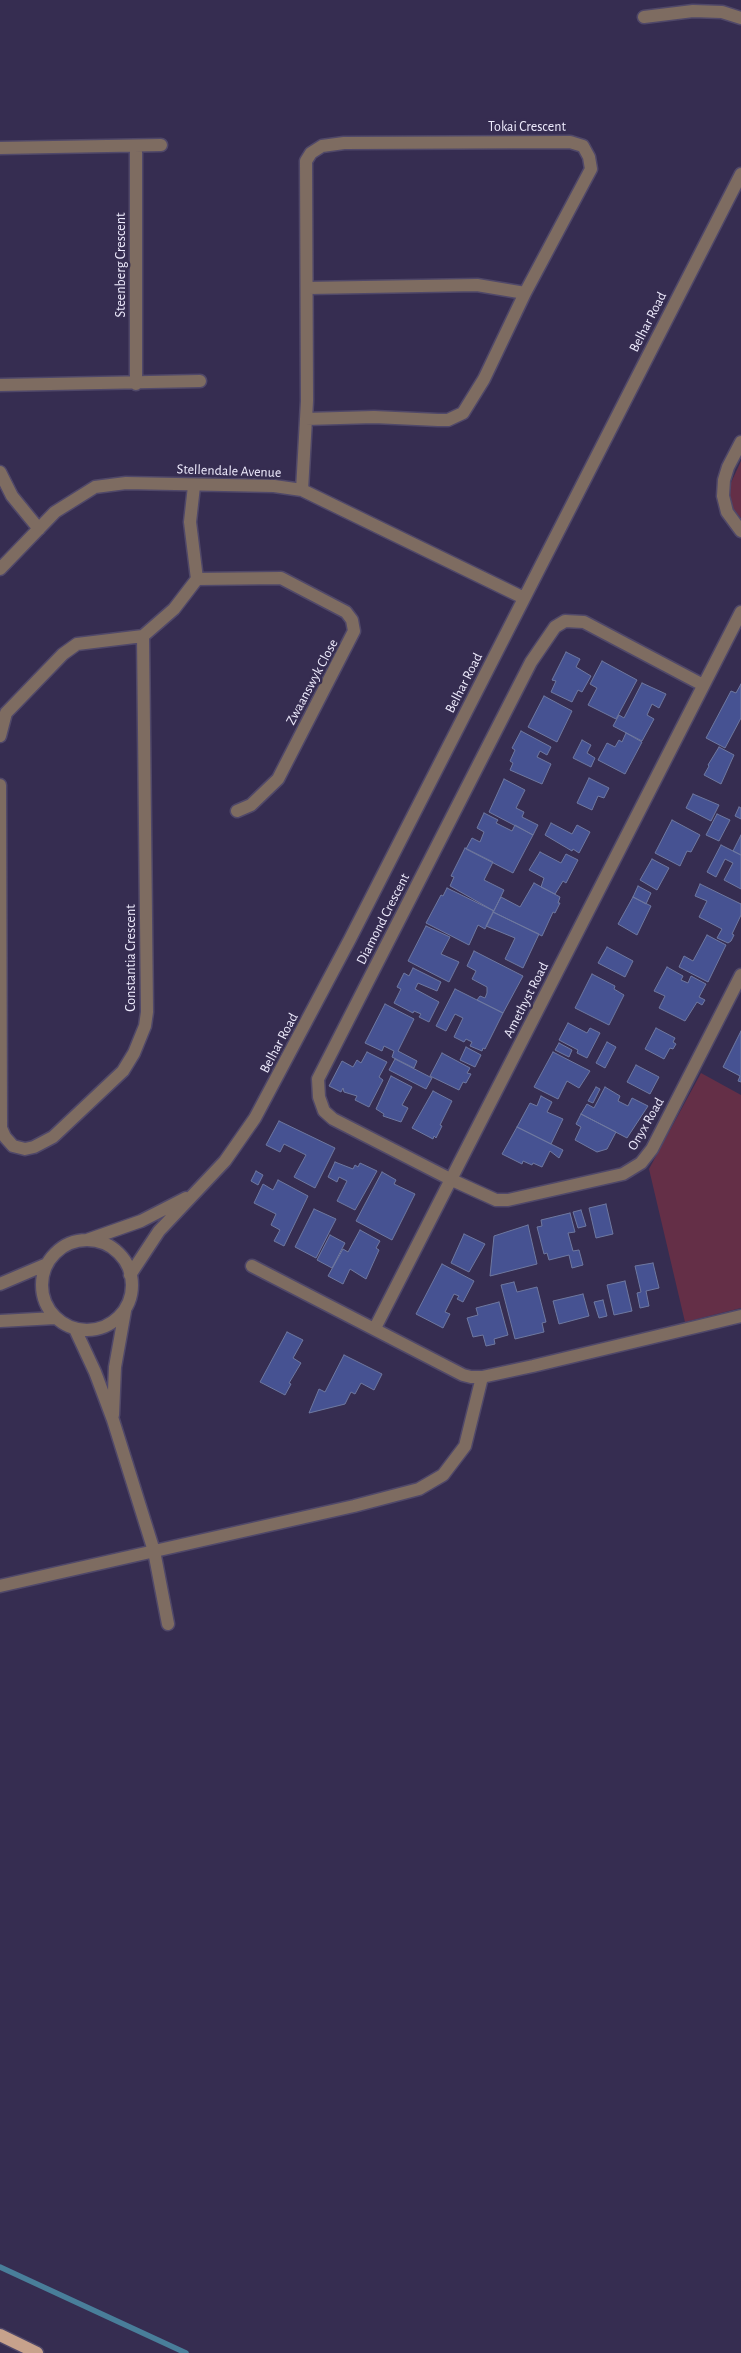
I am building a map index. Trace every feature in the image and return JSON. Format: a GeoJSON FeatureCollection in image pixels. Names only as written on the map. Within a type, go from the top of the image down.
{"type":"FeatureCollection","features":[{"type":"Feature","properties":{"kind":"main road"},"geometry":{"type":"LineString","coordinates":[[0,2335],[37,2353]]}},
{"type":"Feature","properties":{"kind":"street"},"geometry":{"type":"LineString","coordinates":[[644,17],[693,11],[722,12],[741,18]]}},
{"type":"Feature","properties":{"kind":"street","name":"Tokai Crescent"},"geometry":{"type":"LineString","coordinates":[[302,490],[306,419],[308,288],[306,161],[311,154],[322,146],[344,143],[578,143],[583,146],[589,157],[591,169],[525,293],[484,380],[458,416],[438,420],[374,417],[306,419]]}},
{"type":"Feature","properties":{"kind":"street"},"geometry":{"type":"LineString","coordinates":[[0,148],[136,147],[160,145]]}},
{"type":"Feature","properties":{"kind":"street","name":"Steenberg Crescent"},"geometry":{"type":"LineString","coordinates":[[136,147],[136,384]]}},
{"type":"Feature","properties":{"kind":"street","name":"Belhar Road"},"geometry":{"type":"LineString","coordinates":[[130,1275],[159,1231],[225,1161],[255,1118],[741,174]]}},
{"type":"Feature","properties":{"kind":"street"},"geometry":{"type":"LineString","coordinates":[[308,288],[478,285],[525,293]]}},
{"type":"Feature","properties":{"kind":"street"},"geometry":{"type":"LineString","coordinates":[[0,385],[136,384],[200,381]]}},
{"type":"Feature","properties":{"kind":"street"},"geometry":{"type":"LineString","coordinates":[[741,442],[728,467],[724,480],[723,496],[727,512],[741,532]]}},
{"type":"Feature","properties":{"kind":"street"},"geometry":{"type":"LineString","coordinates":[[0,472],[12,496],[39,529]]}},
{"type":"Feature","properties":{"kind":"street","name":"Stellendale Avenue"},"geometry":{"type":"LineString","coordinates":[[0,568],[55,512],[95,487],[126,483],[194,486],[274,486],[302,490],[524,598]]}},
{"type":"Feature","properties":{"kind":"street"},"geometry":{"type":"LineString","coordinates":[[0,736],[6,713],[63,654],[77,644],[143,636],[174,609],[197,579],[190,522],[194,486]]}},
{"type":"Feature","properties":{"kind":"street","name":"Zwaanswyk Close"},"geometry":{"type":"LineString","coordinates":[[197,579],[282,578],[346,612],[352,620],[354,632],[278,779],[251,806],[237,811]]}},
{"type":"Feature","properties":{"kind":"street","name":"Amethyst Road"},"geometry":{"type":"LineString","coordinates":[[375,1328],[741,612]]}},
{"type":"Feature","properties":{"kind":"street","name":"Diamond Crescent"},"geometry":{"type":"LineString","coordinates":[[452,1180],[329,1116],[318,1097],[318,1079],[531,662],[555,627],[565,621],[584,622],[703,685]]}},
{"type":"Feature","properties":{"kind":"street","name":"Constantia Crescent"},"geometry":{"type":"LineString","coordinates":[[0,784],[2,1128],[5,1137],[13,1146],[25,1149],[34,1147],[53,1137],[123,1071],[134,1053],[145,1026],[147,1012],[143,636]]}},
{"type":"Feature","properties":{"kind":"street","name":"Onyx Road"},"geometry":{"type":"LineString","coordinates":[[452,1180],[489,1198],[508,1200],[623,1174],[641,1163],[652,1149],[741,975]]}},
{"type":"Feature","properties":{"kind":"street","name":"Belhar Road"},"geometry":{"type":"LineString","coordinates":[[87,1240],[141,1221],[195,1194]]}},
{"type":"Feature","properties":{"kind":"street"},"geometry":{"type":"LineString","coordinates":[[0,1284],[46,1264],[60,1248],[79,1240],[87,1240],[115,1250],[126,1264],[130,1275],[131,1292],[125,1309],[115,1367],[113,1420]]}},
{"type":"Feature","properties":{"kind":"street"},"geometry":{"type":"LineString","coordinates":[[46,1264],[42,1283],[44,1302],[55,1318],[75,1329],[90,1330],[104,1327],[116,1320],[125,1309]]}},
{"type":"Feature","properties":{"kind":"street"},"geometry":{"type":"LineString","coordinates":[[252,1266],[463,1375],[482,1377],[741,1316]]}},
{"type":"Feature","properties":{"kind":"street"},"geometry":{"type":"LineString","coordinates":[[0,1321],[55,1318]]}},
{"type":"Feature","properties":{"kind":"street"},"geometry":{"type":"LineString","coordinates":[[75,1329],[95,1372],[113,1420],[154,1551],[168,1624]]}},
{"type":"Feature","properties":{"kind":"street"},"geometry":{"type":"LineString","coordinates":[[0,1586],[344,1508],[418,1488],[443,1475],[464,1446],[482,1377]]}},
{"type":"Feature","properties":{"kind":"shaded area"},"geometry":{"type":"Polygon","coordinates":[[[741,461],[741,518],[732,508],[729,487],[741,461]]]}},
{"type":"Feature","properties":{"kind":"shaded area"},"geometry":{"type":"Polygon","coordinates":[[[701,1073],[741,1095],[741,1308],[685,1322],[649,1169],[701,1073]]]}},
{"type":"Feature","properties":{"kind":"building"},"geometry":{"type":"Polygon","coordinates":[[[566,652],[580,659],[576,667],[591,676],[582,692],[578,690],[572,702],[551,692],[556,681],[552,680],[566,652]]]}},
{"type":"Feature","properties":{"kind":"building"},"geometry":{"type":"Polygon","coordinates":[[[602,661],[637,680],[616,719],[588,705],[597,688],[590,684],[602,661]]]}},
{"type":"Feature","properties":{"kind":"building"},"geometry":{"type":"Polygon","coordinates":[[[642,683],[666,694],[659,708],[652,704],[647,715],[654,719],[642,741],[613,726],[619,715],[624,718],[642,683]]]}},
{"type":"Feature","properties":{"kind":"building"},"geometry":{"type":"Polygon","coordinates":[[[741,684],[741,718],[725,748],[706,738],[731,691],[736,693],[741,684]]]}},
{"type":"Feature","properties":{"kind":"building"},"geometry":{"type":"Polygon","coordinates":[[[544,696],[572,711],[557,742],[528,727],[544,696]]]}},
{"type":"Feature","properties":{"kind":"building"},"geometry":{"type":"Polygon","coordinates":[[[521,731],[551,747],[547,755],[540,751],[537,757],[551,764],[542,784],[510,770],[513,763],[510,761],[515,750],[512,748],[521,731]]]}},
{"type":"Feature","properties":{"kind":"building"},"geometry":{"type":"Polygon","coordinates":[[[626,733],[642,742],[625,774],[598,760],[607,743],[615,747],[619,740],[622,742],[626,733]]]}},
{"type":"Feature","properties":{"kind":"building"},"geometry":{"type":"Polygon","coordinates":[[[582,740],[591,745],[587,753],[595,758],[591,767],[573,758],[582,740]]]}},
{"type":"Feature","properties":{"kind":"building"},"geometry":{"type":"Polygon","coordinates":[[[719,747],[734,755],[721,784],[704,775],[719,747]]]}},
{"type":"Feature","properties":{"kind":"building"},"geometry":{"type":"Polygon","coordinates":[[[589,778],[609,788],[604,798],[598,796],[592,810],[577,803],[589,778]]]}},
{"type":"Feature","properties":{"kind":"building"},"geometry":{"type":"Polygon","coordinates":[[[504,779],[525,790],[516,808],[524,812],[522,817],[538,825],[533,835],[489,812],[504,779]]]}},
{"type":"Feature","properties":{"kind":"building"},"geometry":{"type":"Polygon","coordinates":[[[693,794],[719,805],[711,821],[686,808],[693,794]]]}},
{"type":"Feature","properties":{"kind":"building"},"geometry":{"type":"Polygon","coordinates":[[[739,807],[741,808],[741,819],[735,816],[739,807]]]}},
{"type":"Feature","properties":{"kind":"building"},"geometry":{"type":"Polygon","coordinates":[[[484,813],[498,820],[496,823],[512,831],[515,825],[533,835],[513,873],[466,849],[472,838],[480,842],[484,832],[477,828],[484,813]]]}},
{"type":"Feature","properties":{"kind":"building"},"geometry":{"type":"Polygon","coordinates":[[[717,814],[730,820],[719,841],[706,835],[717,814]]]}},
{"type":"Feature","properties":{"kind":"building"},"geometry":{"type":"Polygon","coordinates":[[[672,820],[700,835],[691,852],[687,851],[680,866],[655,853],[672,820]]]}},
{"type":"Feature","properties":{"kind":"building"},"geometry":{"type":"Polygon","coordinates":[[[551,823],[572,834],[577,825],[590,832],[579,853],[573,849],[572,851],[545,835],[551,823]]]}},
{"type":"Feature","properties":{"kind":"building"},"geometry":{"type":"Polygon","coordinates":[[[741,835],[741,855],[733,851],[741,835]]]}},
{"type":"Feature","properties":{"kind":"building"},"geometry":{"type":"Polygon","coordinates":[[[721,845],[741,855],[741,889],[724,880],[733,863],[725,859],[716,877],[707,872],[721,845]]]}},
{"type":"Feature","properties":{"kind":"building"},"geometry":{"type":"Polygon","coordinates":[[[465,848],[493,862],[484,880],[504,890],[494,911],[450,886],[454,877],[451,876],[465,848]]]}},
{"type":"Feature","properties":{"kind":"building"},"geometry":{"type":"Polygon","coordinates":[[[540,852],[561,863],[566,854],[578,860],[566,883],[563,881],[555,894],[541,887],[544,878],[529,870],[540,852]]]}},
{"type":"Feature","properties":{"kind":"building"},"geometry":{"type":"Polygon","coordinates":[[[652,859],[669,868],[657,890],[640,880],[652,859]]]}},
{"type":"Feature","properties":{"kind":"building"},"geometry":{"type":"Polygon","coordinates":[[[534,883],[560,897],[558,903],[560,903],[555,913],[553,912],[542,936],[493,912],[501,897],[520,907],[534,883]]]}},
{"type":"Feature","properties":{"kind":"building"},"geometry":{"type":"Polygon","coordinates":[[[700,884],[741,904],[741,915],[732,934],[734,935],[728,943],[717,938],[722,929],[699,917],[707,901],[695,896],[700,884]]]}},
{"type":"Feature","properties":{"kind":"building"},"geometry":{"type":"Polygon","coordinates":[[[638,886],[651,893],[646,904],[633,897],[638,886]]]}},
{"type":"Feature","properties":{"kind":"building"},"geometry":{"type":"Polygon","coordinates":[[[447,888],[494,911],[485,929],[478,925],[469,945],[426,923],[441,895],[443,896],[447,888]]]}},
{"type":"Feature","properties":{"kind":"building"},"geometry":{"type":"Polygon","coordinates":[[[633,897],[651,906],[637,935],[618,924],[633,897]]]}},
{"type":"Feature","properties":{"kind":"building"},"geometry":{"type":"Polygon","coordinates":[[[493,912],[539,934],[523,968],[505,959],[515,938],[486,926],[493,912]]]}},
{"type":"Feature","properties":{"kind":"building"},"geometry":{"type":"Polygon","coordinates":[[[426,926],[450,937],[441,954],[459,962],[449,982],[408,961],[426,926]]]}},
{"type":"Feature","properties":{"kind":"building"},"geometry":{"type":"Polygon","coordinates":[[[707,935],[726,945],[708,982],[679,967],[684,956],[693,961],[707,935]]]}},
{"type":"Feature","properties":{"kind":"building"},"geometry":{"type":"Polygon","coordinates":[[[607,947],[633,961],[625,977],[598,963],[607,947]]]}},
{"type":"Feature","properties":{"kind":"building"},"geometry":{"type":"Polygon","coordinates":[[[474,951],[523,976],[503,1013],[477,1000],[480,996],[485,998],[487,987],[472,979],[476,971],[467,966],[474,951]]]}},
{"type":"Feature","properties":{"kind":"building"},"geometry":{"type":"Polygon","coordinates":[[[667,967],[683,976],[681,980],[688,983],[691,976],[706,984],[699,997],[705,1000],[702,1005],[697,1002],[685,1021],[659,1008],[665,996],[654,991],[667,967]]]}},
{"type":"Feature","properties":{"kind":"building"},"geometry":{"type":"Polygon","coordinates":[[[413,968],[441,982],[437,991],[418,983],[415,989],[439,1002],[429,1022],[419,1017],[421,1014],[414,1011],[413,1013],[394,1003],[401,989],[397,987],[404,973],[409,976],[413,968]]]}},
{"type":"Feature","properties":{"kind":"building"},"geometry":{"type":"Polygon","coordinates":[[[592,974],[615,986],[614,989],[624,995],[609,1025],[575,1008],[592,974]]]}},
{"type":"Feature","properties":{"kind":"building"},"geometry":{"type":"Polygon","coordinates":[[[455,989],[503,1013],[485,1049],[483,1048],[482,1051],[470,1046],[472,1042],[466,1039],[464,1042],[454,1037],[463,1018],[455,1014],[446,1031],[436,1026],[455,989]]]}},
{"type":"Feature","properties":{"kind":"building"},"geometry":{"type":"Polygon","coordinates":[[[385,1004],[414,1019],[398,1051],[417,1061],[414,1068],[392,1057],[394,1051],[384,1046],[382,1051],[365,1043],[385,1004]]]}},
{"type":"Feature","properties":{"kind":"building"},"geometry":{"type":"Polygon","coordinates":[[[568,1023],[587,1033],[590,1028],[600,1033],[587,1058],[577,1053],[578,1050],[559,1040],[568,1023]]]}},
{"type":"Feature","properties":{"kind":"building"},"geometry":{"type":"Polygon","coordinates":[[[656,1028],[675,1038],[673,1042],[676,1044],[673,1049],[670,1048],[664,1059],[645,1049],[656,1028]]]}},
{"type":"Feature","properties":{"kind":"building"},"geometry":{"type":"Polygon","coordinates":[[[741,1031],[741,1082],[738,1081],[740,1076],[723,1067],[741,1031]]]}},
{"type":"Feature","properties":{"kind":"building"},"geometry":{"type":"Polygon","coordinates":[[[607,1042],[616,1047],[605,1068],[596,1063],[607,1042]]]}},
{"type":"Feature","properties":{"kind":"building"},"geometry":{"type":"Polygon","coordinates":[[[559,1043],[572,1050],[569,1057],[555,1050],[559,1043]]]}},
{"type":"Feature","properties":{"kind":"building"},"geometry":{"type":"Polygon","coordinates":[[[466,1047],[481,1055],[475,1067],[460,1060],[466,1047]]]}},
{"type":"Feature","properties":{"kind":"building"},"geometry":{"type":"Polygon","coordinates":[[[367,1052],[387,1062],[379,1077],[383,1080],[369,1107],[355,1100],[357,1096],[344,1092],[343,1088],[341,1092],[329,1086],[342,1061],[353,1067],[357,1060],[361,1063],[367,1052]]]}},
{"type":"Feature","properties":{"kind":"building"},"geometry":{"type":"Polygon","coordinates":[[[553,1052],[590,1071],[579,1088],[567,1081],[558,1099],[534,1087],[553,1052]]]}},
{"type":"Feature","properties":{"kind":"building"},"geometry":{"type":"Polygon","coordinates":[[[442,1053],[470,1068],[467,1073],[471,1074],[466,1083],[463,1082],[459,1090],[430,1076],[442,1053]]]}},
{"type":"Feature","properties":{"kind":"building"},"geometry":{"type":"Polygon","coordinates":[[[395,1059],[432,1078],[426,1089],[389,1070],[395,1059]]]}},
{"type":"Feature","properties":{"kind":"building"},"geometry":{"type":"Polygon","coordinates":[[[636,1065],[659,1077],[650,1094],[627,1082],[636,1065]]]}},
{"type":"Feature","properties":{"kind":"building"},"geometry":{"type":"Polygon","coordinates":[[[391,1076],[412,1087],[402,1105],[408,1108],[401,1122],[383,1116],[384,1114],[376,1109],[391,1076]]]}},
{"type":"Feature","properties":{"kind":"building"},"geometry":{"type":"Polygon","coordinates":[[[596,1087],[600,1089],[593,1103],[588,1101],[596,1087]]]}},
{"type":"Feature","properties":{"kind":"building"},"geometry":{"type":"Polygon","coordinates":[[[605,1087],[620,1096],[618,1101],[628,1106],[632,1098],[648,1106],[627,1138],[581,1114],[587,1104],[594,1108],[605,1087]]]}},
{"type":"Feature","properties":{"kind":"building"},"geometry":{"type":"Polygon","coordinates":[[[433,1091],[452,1101],[436,1138],[434,1136],[433,1139],[412,1128],[433,1091]]]}},
{"type":"Feature","properties":{"kind":"building"},"geometry":{"type":"Polygon","coordinates":[[[541,1096],[552,1102],[547,1112],[563,1119],[551,1144],[517,1127],[530,1103],[537,1106],[541,1096]]]}},
{"type":"Feature","properties":{"kind":"building"},"geometry":{"type":"Polygon","coordinates":[[[581,1114],[616,1132],[607,1149],[597,1152],[575,1140],[581,1127],[576,1124],[581,1114]]]}},
{"type":"Feature","properties":{"kind":"building"},"geometry":{"type":"Polygon","coordinates":[[[279,1121],[335,1148],[315,1188],[294,1177],[306,1155],[284,1144],[280,1152],[266,1145],[279,1121]]]}},
{"type":"Feature","properties":{"kind":"building"},"geometry":{"type":"Polygon","coordinates":[[[517,1127],[563,1150],[559,1158],[550,1151],[542,1167],[523,1161],[522,1164],[502,1154],[517,1127]]]}},
{"type":"Feature","properties":{"kind":"building"},"geometry":{"type":"Polygon","coordinates":[[[335,1162],[353,1169],[355,1165],[358,1167],[360,1163],[377,1171],[355,1210],[337,1201],[347,1181],[339,1177],[337,1182],[328,1177],[335,1162]]]}},
{"type":"Feature","properties":{"kind":"building"},"geometry":{"type":"Polygon","coordinates":[[[256,1171],[263,1175],[258,1185],[251,1181],[256,1171]]]}},
{"type":"Feature","properties":{"kind":"building"},"geometry":{"type":"Polygon","coordinates":[[[382,1172],[396,1180],[394,1184],[415,1194],[392,1240],[356,1221],[382,1172]]]}},
{"type":"Feature","properties":{"kind":"building"},"geometry":{"type":"Polygon","coordinates":[[[278,1180],[308,1196],[284,1246],[274,1241],[280,1230],[271,1225],[276,1214],[254,1203],[263,1184],[273,1190],[278,1180]]]}},
{"type":"Feature","properties":{"kind":"building"},"geometry":{"type":"Polygon","coordinates":[[[606,1204],[613,1234],[596,1238],[589,1208],[606,1204]]]}},
{"type":"Feature","properties":{"kind":"building"},"geometry":{"type":"Polygon","coordinates":[[[314,1209],[336,1219],[316,1258],[295,1247],[314,1209]]]}},
{"type":"Feature","properties":{"kind":"building"},"geometry":{"type":"Polygon","coordinates":[[[581,1210],[586,1226],[578,1228],[573,1212],[581,1210]]]}},
{"type":"Feature","properties":{"kind":"building"},"geometry":{"type":"Polygon","coordinates":[[[570,1213],[575,1232],[568,1233],[573,1251],[579,1250],[583,1265],[572,1268],[569,1255],[549,1260],[547,1253],[544,1254],[537,1227],[542,1226],[541,1220],[570,1213]]]}},
{"type":"Feature","properties":{"kind":"building"},"geometry":{"type":"Polygon","coordinates":[[[528,1225],[537,1264],[490,1276],[494,1236],[528,1225]]]}},
{"type":"Feature","properties":{"kind":"building"},"geometry":{"type":"Polygon","coordinates":[[[360,1230],[380,1241],[376,1248],[379,1250],[366,1279],[350,1269],[343,1284],[328,1276],[343,1249],[348,1252],[360,1230]]]}},
{"type":"Feature","properties":{"kind":"building"},"geometry":{"type":"Polygon","coordinates":[[[464,1234],[485,1244],[469,1272],[451,1263],[464,1234]]]}},
{"type":"Feature","properties":{"kind":"building"},"geometry":{"type":"Polygon","coordinates":[[[330,1235],[345,1243],[332,1268],[317,1260],[330,1235]]]}},
{"type":"Feature","properties":{"kind":"building"},"geometry":{"type":"Polygon","coordinates":[[[653,1263],[659,1288],[646,1291],[649,1306],[640,1308],[637,1293],[641,1292],[635,1266],[653,1263]]]}},
{"type":"Feature","properties":{"kind":"building"},"geometry":{"type":"Polygon","coordinates":[[[442,1264],[474,1281],[463,1302],[457,1299],[459,1296],[454,1294],[445,1312],[450,1314],[443,1328],[416,1314],[442,1264]]]}},
{"type":"Feature","properties":{"kind":"building"},"geometry":{"type":"Polygon","coordinates":[[[625,1281],[632,1311],[614,1315],[607,1285],[625,1281]]]}},
{"type":"Feature","properties":{"kind":"building"},"geometry":{"type":"Polygon","coordinates":[[[514,1282],[517,1292],[537,1287],[546,1322],[542,1323],[544,1332],[515,1339],[501,1285],[514,1282]]]}},
{"type":"Feature","properties":{"kind":"building"},"geometry":{"type":"Polygon","coordinates":[[[583,1294],[589,1316],[559,1324],[553,1301],[583,1294]]]}},
{"type":"Feature","properties":{"kind":"building"},"geometry":{"type":"Polygon","coordinates":[[[603,1300],[607,1316],[599,1318],[594,1302],[603,1300]]]}},
{"type":"Feature","properties":{"kind":"building"},"geometry":{"type":"Polygon","coordinates":[[[499,1302],[508,1335],[494,1339],[495,1344],[486,1346],[483,1335],[473,1337],[467,1318],[478,1315],[476,1308],[499,1302]]]}},
{"type":"Feature","properties":{"kind":"building"},"geometry":{"type":"Polygon","coordinates":[[[287,1332],[303,1340],[293,1358],[301,1363],[289,1383],[291,1384],[285,1395],[260,1382],[287,1332]]]}},
{"type":"Feature","properties":{"kind":"building"},"geometry":{"type":"Polygon","coordinates":[[[344,1355],[382,1374],[374,1390],[361,1383],[355,1394],[351,1392],[345,1404],[309,1413],[319,1389],[325,1392],[344,1355]]]}},
{"type":"Feature","properties":{"kind":"waterway"},"geometry":{"type":"LineString","coordinates":[[0,2267],[186,2353]]}}]}
